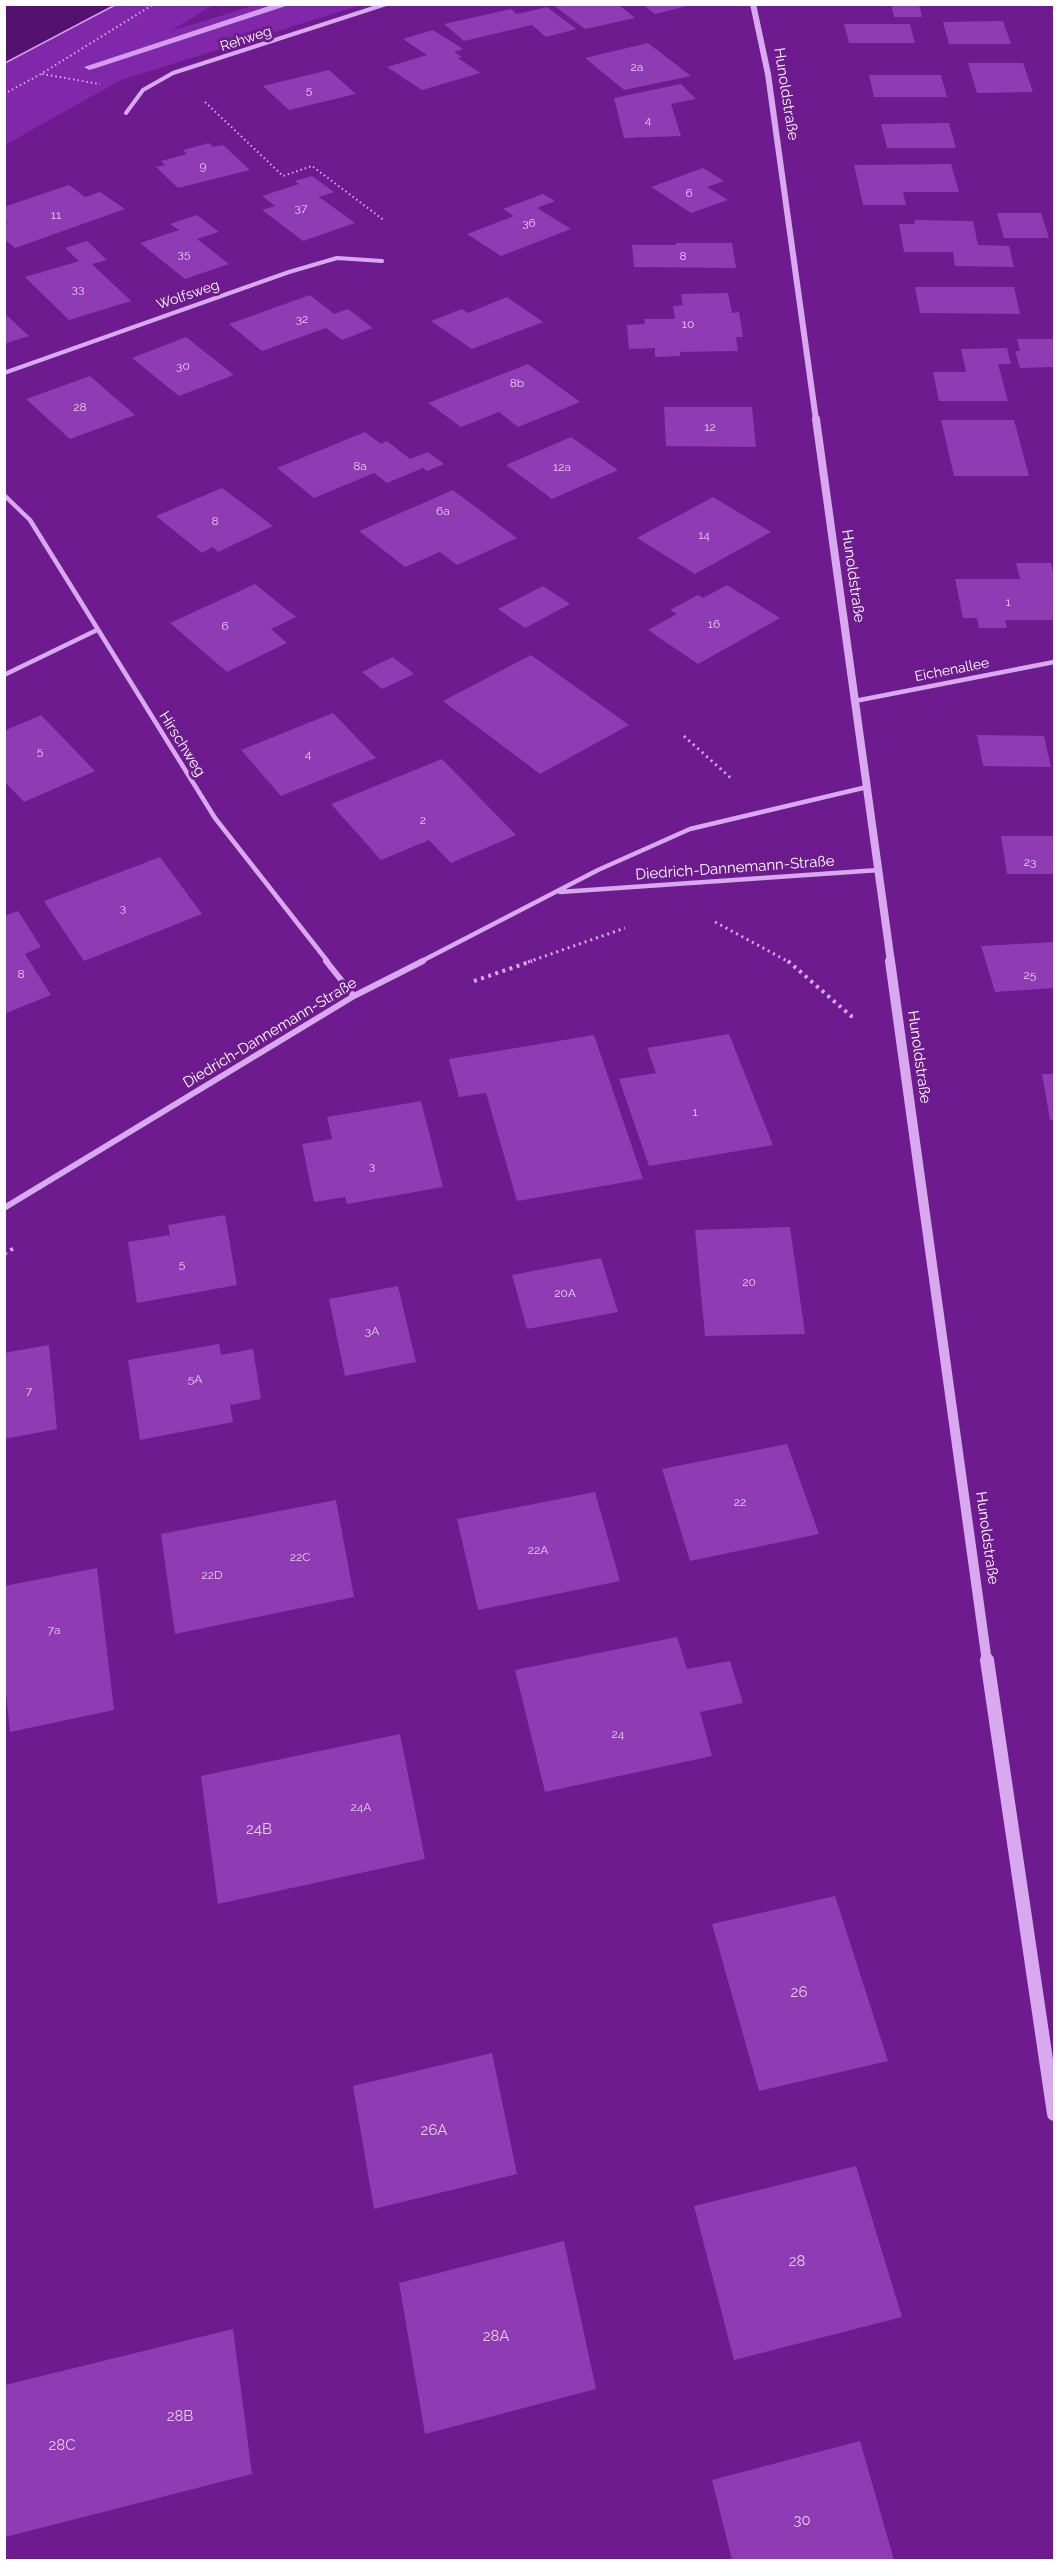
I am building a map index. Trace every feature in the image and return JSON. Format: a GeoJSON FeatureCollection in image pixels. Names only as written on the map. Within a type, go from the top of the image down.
{"type":"FeatureCollection","features":[{"type":"Feature","properties":{"kind":"street","name":"Rehweg"},"geometry":{"type":"LineString","coordinates":[[126,113],[143,90],[173,73],[386,4]]}},
{"type":"Feature","properties":{"kind":"street","name":"Hunoldstraße"},"geometry":{"type":"LineString","coordinates":[[753,4],[768,74],[898,1016],[924,1187],[1005,1792],[1054,2114]]}},
{"type":"Feature","properties":{"kind":"street","name":"Wolfsweg"},"geometry":{"type":"LineString","coordinates":[[4,373],[160,316],[337,258],[382,261]]}},
{"type":"Feature","properties":{"kind":"street","name":"Hirschweg"},"geometry":{"type":"LineString","coordinates":[[4,495],[30,520],[215,818],[354,996]]}},
{"type":"Feature","properties":{"kind":"street"},"geometry":{"type":"LineString","coordinates":[[4,675],[97,630]]}},
{"type":"Feature","properties":{"kind":"street","name":"Eichenallee"},"geometry":{"type":"LineString","coordinates":[[855,701],[1054,662]]}},
{"type":"Feature","properties":{"kind":"street","name":"Diedrich-Dannemann-Straße"},"geometry":{"type":"LineString","coordinates":[[4,1208],[354,996],[598,870],[690,829],[867,787]]}},
{"type":"Feature","properties":{"kind":"street","name":"Diedrich-Dannemann-Straße"},"geometry":{"type":"LineString","coordinates":[[557,892],[879,870]]}},
{"type":"Feature","properties":{"kind":"path"},"geometry":{"type":"LineString","coordinates":[[4,94],[41,74],[154,4]]}},
{"type":"Feature","properties":{"kind":"path"},"geometry":{"type":"LineString","coordinates":[[173,73],[283,176],[312,166],[388,223],[382,261]]}},
{"type":"Feature","properties":{"kind":"path"},"geometry":{"type":"LineString","coordinates":[[41,74],[143,90]]}},
{"type":"Feature","properties":{"kind":"path"},"geometry":{"type":"LineString","coordinates":[[684,736],[768,810]]}},
{"type":"Feature","properties":{"kind":"path"},"geometry":{"type":"LineString","coordinates":[[710,920],[787,960],[851,1016],[898,1016]]}},
{"type":"Feature","properties":{"kind":"path"},"geometry":{"type":"LineString","coordinates":[[464,984],[635,925]]}},
{"type":"Feature","properties":{"kind":"path"},"geometry":{"type":"LineString","coordinates":[[4,1254],[23,1242]]}},
{"type":"Feature","properties":{"kind":"shaded area"},"geometry":{"type":"Polygon","coordinates":[[[5,4],[115,4],[115,5],[5,63],[5,4]]]}},
{"type":"Feature","properties":{"kind":"shaded area"},"geometry":{"type":"Polygon","coordinates":[[[115,5],[213,5],[171,31],[255,5],[361,5],[121,80],[5,145],[4,63],[115,5]]]}},
{"type":"Feature","properties":{"kind":"building"},"geometry":{"type":"Polygon","coordinates":[[[552,4],[618,4],[635,18],[585,29],[552,4]]]}},
{"type":"Feature","properties":{"kind":"building"},"geometry":{"type":"Polygon","coordinates":[[[642,4],[691,4],[691,5],[655,14],[642,4]]]}},
{"type":"Feature","properties":{"kind":"building"},"geometry":{"type":"Polygon","coordinates":[[[891,4],[919,4],[922,17],[894,17],[891,4]]]}},
{"type":"Feature","properties":{"kind":"building"},"geometry":{"type":"Polygon","coordinates":[[[547,7],[576,29],[546,37],[532,25],[464,41],[444,24],[511,9],[517,14],[547,7]]]}},
{"type":"Feature","properties":{"kind":"building"},"geometry":{"type":"Polygon","coordinates":[[[1003,21],[1011,44],[949,44],[943,22],[1003,21]]]}},
{"type":"Feature","properties":{"kind":"building"},"geometry":{"type":"Polygon","coordinates":[[[844,24],[910,24],[915,43],[849,43],[844,24]]]}},
{"type":"Feature","properties":{"kind":"building"},"geometry":{"type":"Polygon","coordinates":[[[433,30],[463,49],[454,52],[462,57],[458,58],[480,73],[422,90],[387,67],[427,55],[403,39],[433,30]]]}},
{"type":"Feature","properties":{"kind":"building"},"geometry":{"type":"Polygon","coordinates":[[[648,43],[691,76],[624,90],[585,58],[648,43]]]}},
{"type":"Feature","properties":{"kind":"building"},"geometry":{"type":"Polygon","coordinates":[[[968,63],[1023,63],[1033,92],[977,93],[968,63]]]}},
{"type":"Feature","properties":{"kind":"building"},"geometry":{"type":"Polygon","coordinates":[[[329,70],[356,94],[289,110],[263,86],[329,70]]]}},
{"type":"Feature","properties":{"kind":"building"},"geometry":{"type":"Polygon","coordinates":[[[869,75],[941,75],[947,97],[874,97],[869,75]]]}},
{"type":"Feature","properties":{"kind":"building"},"geometry":{"type":"Polygon","coordinates":[[[681,84],[696,99],[671,104],[681,136],[624,138],[614,98],[681,84]]]}},
{"type":"Feature","properties":{"kind":"building"},"geometry":{"type":"Polygon","coordinates":[[[949,123],[956,148],[887,148],[881,124],[949,123]]]}},
{"type":"Feature","properties":{"kind":"building"},"geometry":{"type":"Polygon","coordinates":[[[209,143],[213,147],[223,145],[250,170],[178,188],[156,167],[165,165],[161,161],[187,154],[183,150],[209,143]]]}},
{"type":"Feature","properties":{"kind":"building"},"geometry":{"type":"Polygon","coordinates":[[[951,164],[959,192],[903,192],[906,205],[863,205],[854,165],[951,164]]]}},
{"type":"Feature","properties":{"kind":"building"},"geometry":{"type":"Polygon","coordinates":[[[703,168],[724,181],[707,187],[728,200],[691,213],[651,187],[703,168]]]}},
{"type":"Feature","properties":{"kind":"building"},"geometry":{"type":"Polygon","coordinates":[[[312,176],[334,192],[319,197],[355,223],[303,241],[262,210],[275,206],[262,196],[299,184],[295,181],[312,176]]]}},
{"type":"Feature","properties":{"kind":"building"},"geometry":{"type":"Polygon","coordinates":[[[69,185],[85,197],[100,192],[125,209],[15,248],[4,239],[4,224],[8,223],[4,221],[4,207],[69,185]]]}},
{"type":"Feature","properties":{"kind":"building"},"geometry":{"type":"Polygon","coordinates":[[[543,194],[555,201],[537,208],[571,229],[501,256],[467,234],[514,216],[503,209],[543,194]]]}},
{"type":"Feature","properties":{"kind":"building"},"geometry":{"type":"Polygon","coordinates":[[[997,213],[1041,213],[1049,238],[1004,238],[997,213]]]}},
{"type":"Feature","properties":{"kind":"building"},"geometry":{"type":"Polygon","coordinates":[[[197,215],[219,232],[197,239],[229,264],[185,279],[140,243],[179,230],[170,224],[197,215]]]}},
{"type":"Feature","properties":{"kind":"building"},"geometry":{"type":"Polygon","coordinates":[[[915,220],[973,221],[978,245],[1009,246],[1014,267],[955,266],[953,252],[904,252],[899,224],[914,224],[915,220]]]}},
{"type":"Feature","properties":{"kind":"building"},"geometry":{"type":"Polygon","coordinates":[[[87,241],[107,260],[92,264],[131,301],[69,320],[25,277],[79,261],[65,248],[87,241]]]}},
{"type":"Feature","properties":{"kind":"building"},"geometry":{"type":"Polygon","coordinates":[[[676,243],[732,243],[736,268],[634,267],[632,245],[676,245],[676,243]]]}},
{"type":"Feature","properties":{"kind":"building"},"geometry":{"type":"Polygon","coordinates":[[[915,287],[1014,287],[1020,314],[920,313],[915,287]]]}},
{"type":"Feature","properties":{"kind":"building"},"geometry":{"type":"Polygon","coordinates":[[[728,293],[732,313],[739,312],[743,337],[736,337],[738,351],[680,352],[680,356],[655,357],[655,348],[629,349],[627,325],[645,324],[644,319],[675,319],[673,306],[683,305],[681,294],[728,293]]]}},
{"type":"Feature","properties":{"kind":"building"},"geometry":{"type":"Polygon","coordinates":[[[310,295],[334,314],[348,309],[373,328],[342,340],[326,328],[262,351],[229,324],[310,295]]]}},
{"type":"Feature","properties":{"kind":"building"},"geometry":{"type":"Polygon","coordinates":[[[507,297],[543,322],[472,349],[431,321],[462,309],[468,313],[507,297]]]}},
{"type":"Feature","properties":{"kind":"building"},"geometry":{"type":"Polygon","coordinates":[[[4,313],[29,336],[4,344],[4,313]]]}},
{"type":"Feature","properties":{"kind":"building"},"geometry":{"type":"Polygon","coordinates":[[[186,337],[234,375],[179,396],[132,358],[186,337]]]}},
{"type":"Feature","properties":{"kind":"building"},"geometry":{"type":"Polygon","coordinates":[[[1017,339],[1054,339],[1054,367],[1020,368],[1015,351],[1020,351],[1017,339]]]}},
{"type":"Feature","properties":{"kind":"building"},"geometry":{"type":"Polygon","coordinates":[[[1007,348],[1011,364],[998,364],[1008,401],[939,401],[933,372],[966,372],[961,349],[1007,348]]]}},
{"type":"Feature","properties":{"kind":"building"},"geometry":{"type":"Polygon","coordinates":[[[528,364],[580,402],[518,427],[499,412],[461,427],[428,403],[528,364]]]}},
{"type":"Feature","properties":{"kind":"building"},"geometry":{"type":"Polygon","coordinates":[[[90,376],[135,415],[70,439],[26,399],[90,376]]]}},
{"type":"Feature","properties":{"kind":"building"},"geometry":{"type":"Polygon","coordinates":[[[664,407],[752,407],[756,447],[666,446],[664,407]]]}},
{"type":"Feature","properties":{"kind":"building"},"geometry":{"type":"Polygon","coordinates":[[[941,420],[1014,420],[1029,476],[954,476],[941,420]]]}},
{"type":"Feature","properties":{"kind":"building"},"geometry":{"type":"Polygon","coordinates":[[[365,432],[381,444],[387,441],[410,459],[428,452],[444,464],[427,471],[423,468],[387,483],[374,473],[314,498],[277,468],[365,432]]]}},
{"type":"Feature","properties":{"kind":"building"},"geometry":{"type":"Polygon","coordinates":[[[571,437],[618,470],[552,499],[506,465],[571,437]]]}},
{"type":"Feature","properties":{"kind":"building"},"geometry":{"type":"Polygon","coordinates":[[[222,488],[273,526],[218,552],[213,547],[202,553],[156,516],[222,488]]]}},
{"type":"Feature","properties":{"kind":"building"},"geometry":{"type":"Polygon","coordinates":[[[453,490],[517,538],[457,565],[440,552],[405,567],[359,531],[453,490]]]}},
{"type":"Feature","properties":{"kind":"building"},"geometry":{"type":"Polygon","coordinates":[[[713,497],[771,532],[695,574],[637,538],[713,497]]]}},
{"type":"Feature","properties":{"kind":"building"},"geometry":{"type":"Polygon","coordinates":[[[1016,563],[1051,563],[1054,577],[1054,620],[1005,620],[1007,628],[979,628],[977,618],[963,618],[955,579],[1020,579],[1016,563]]]}},
{"type":"Feature","properties":{"kind":"building"},"geometry":{"type":"Polygon","coordinates":[[[255,584],[296,617],[271,629],[287,643],[227,672],[170,623],[255,584]]]}},
{"type":"Feature","properties":{"kind":"building"},"geometry":{"type":"Polygon","coordinates":[[[727,585],[780,618],[698,664],[648,630],[677,614],[670,610],[698,595],[703,598],[727,585]]]}},
{"type":"Feature","properties":{"kind":"building"},"geometry":{"type":"Polygon","coordinates":[[[543,586],[570,604],[525,628],[498,609],[543,586]]]}},
{"type":"Feature","properties":{"kind":"building"},"geometry":{"type":"Polygon","coordinates":[[[531,655],[629,725],[540,774],[443,701],[531,655]]]}},
{"type":"Feature","properties":{"kind":"building"},"geometry":{"type":"Polygon","coordinates":[[[393,657],[414,674],[382,689],[362,672],[393,657]]]}},
{"type":"Feature","properties":{"kind":"building"},"geometry":{"type":"Polygon","coordinates":[[[333,713],[376,758],[281,796],[241,750],[333,713]]]}},
{"type":"Feature","properties":{"kind":"building"},"geometry":{"type":"Polygon","coordinates":[[[41,715],[95,771],[24,802],[4,781],[4,731],[41,715]]]}},
{"type":"Feature","properties":{"kind":"building"},"geometry":{"type":"Polygon","coordinates":[[[977,735],[1044,736],[1051,767],[983,766],[977,735]]]}},
{"type":"Feature","properties":{"kind":"building"},"geometry":{"type":"Polygon","coordinates":[[[442,759],[516,835],[451,863],[429,840],[381,860],[331,804],[442,759]]]}},
{"type":"Feature","properties":{"kind":"building"},"geometry":{"type":"Polygon","coordinates":[[[1001,836],[1054,836],[1054,874],[1007,874],[1001,836]]]}},
{"type":"Feature","properties":{"kind":"building"},"geometry":{"type":"Polygon","coordinates":[[[160,857],[202,914],[84,961],[44,901],[160,857]]]}},
{"type":"Feature","properties":{"kind":"building"},"geometry":{"type":"Polygon","coordinates":[[[18,911],[41,947],[25,954],[51,995],[4,1014],[4,916],[18,911]]]}},
{"type":"Feature","properties":{"kind":"building"},"geometry":{"type":"Polygon","coordinates":[[[1054,942],[1054,988],[995,992],[981,946],[1054,942]]]}},
{"type":"Feature","properties":{"kind":"building"},"geometry":{"type":"Polygon","coordinates":[[[729,1034],[773,1145],[649,1166],[619,1079],[656,1073],[647,1048],[729,1034]]]}},
{"type":"Feature","properties":{"kind":"building"},"geometry":{"type":"Polygon","coordinates":[[[594,1035],[643,1179],[517,1201],[486,1093],[459,1097],[449,1059],[594,1035]]]}},
{"type":"Feature","properties":{"kind":"building"},"geometry":{"type":"Polygon","coordinates":[[[1042,1074],[1054,1074],[1054,1120],[1050,1120],[1042,1074]]]}},
{"type":"Feature","properties":{"kind":"building"},"geometry":{"type":"Polygon","coordinates":[[[421,1101],[443,1187],[347,1204],[345,1197],[314,1202],[302,1144],[332,1139],[327,1117],[421,1101]]]}},
{"type":"Feature","properties":{"kind":"building"},"geometry":{"type":"Polygon","coordinates":[[[225,1215],[237,1285],[137,1303],[128,1242],[170,1235],[168,1225],[225,1215]]]}},
{"type":"Feature","properties":{"kind":"building"},"geometry":{"type":"Polygon","coordinates":[[[790,1227],[805,1334],[705,1336],[695,1230],[790,1227]]]}},
{"type":"Feature","properties":{"kind":"building"},"geometry":{"type":"Polygon","coordinates":[[[601,1258],[618,1312],[527,1329],[512,1275],[601,1258]]]}},
{"type":"Feature","properties":{"kind":"building"},"geometry":{"type":"Polygon","coordinates":[[[398,1286],[416,1362],[345,1376],[329,1299],[398,1286]]]}},
{"type":"Feature","properties":{"kind":"building"},"geometry":{"type":"Polygon","coordinates":[[[219,1344],[221,1355],[253,1349],[261,1399],[230,1405],[233,1422],[140,1440],[128,1360],[219,1344]]]}},
{"type":"Feature","properties":{"kind":"building"},"geometry":{"type":"Polygon","coordinates":[[[49,1345],[57,1429],[4,1439],[4,1353],[49,1345]]]}},
{"type":"Feature","properties":{"kind":"building"},"geometry":{"type":"Polygon","coordinates":[[[787,1444],[819,1534],[690,1561],[662,1469],[787,1444]]]}},
{"type":"Feature","properties":{"kind":"building"},"geometry":{"type":"Polygon","coordinates":[[[595,1492],[620,1581],[478,1610],[457,1519],[595,1492]]]}},
{"type":"Feature","properties":{"kind":"building"},"geometry":{"type":"Polygon","coordinates":[[[336,1500],[354,1597],[175,1634],[161,1534],[336,1500]]]}},
{"type":"Feature","properties":{"kind":"building"},"geometry":{"type":"Polygon","coordinates":[[[97,1568],[114,1710],[10,1732],[4,1674],[4,1586],[97,1568]]]}},
{"type":"Feature","properties":{"kind":"building"},"geometry":{"type":"Polygon","coordinates":[[[677,1637],[687,1669],[730,1661],[743,1703],[700,1712],[712,1756],[545,1792],[515,1670],[677,1637]]]}},
{"type":"Feature","properties":{"kind":"building"},"geometry":{"type":"Polygon","coordinates":[[[400,1734],[425,1859],[218,1904],[201,1776],[400,1734]]]}},
{"type":"Feature","properties":{"kind":"building"},"geometry":{"type":"Polygon","coordinates":[[[835,1896],[888,2061],[759,2091],[712,1924],[835,1896]]]}},
{"type":"Feature","properties":{"kind":"building"},"geometry":{"type":"Polygon","coordinates":[[[492,2053],[517,2174],[374,2209],[353,2086],[492,2053]]]}},
{"type":"Feature","properties":{"kind":"building"},"geometry":{"type":"Polygon","coordinates":[[[856,2166],[902,2317],[734,2360],[694,2206],[856,2166]]]}},
{"type":"Feature","properties":{"kind":"building"},"geometry":{"type":"Polygon","coordinates":[[[564,2241],[596,2389],[425,2434],[399,2283],[564,2241]]]}},
{"type":"Feature","properties":{"kind":"building"},"geometry":{"type":"Polygon","coordinates":[[[233,2329],[252,2474],[5,2537],[5,2385],[233,2329]]]}},
{"type":"Feature","properties":{"kind":"building"},"geometry":{"type":"Polygon","coordinates":[[[860,2441],[894,2560],[732,2560],[712,2480],[860,2441]]]}},
{"type":"Feature","properties":{"kind":"waterway"},"geometry":{"type":"LineString","coordinates":[[89,67],[287,4]]}}]}
